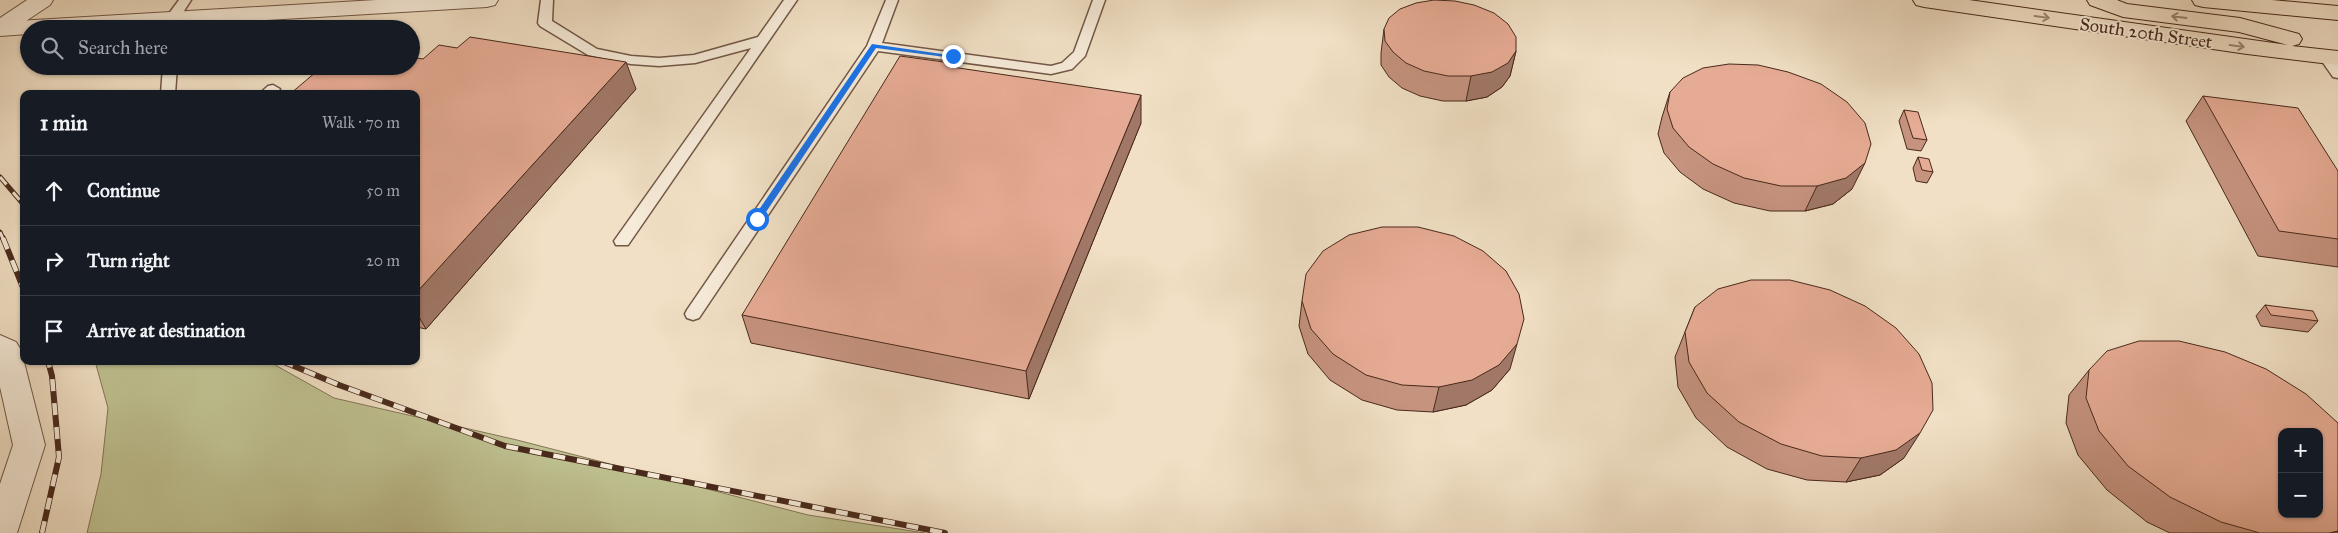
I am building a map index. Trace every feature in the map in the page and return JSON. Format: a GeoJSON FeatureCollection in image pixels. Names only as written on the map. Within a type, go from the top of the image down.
{"type":"FeatureCollection","features":[{"type":"Feature","properties":{"kind":"main road","name":"South 20th Street"},"geometry":{"type":"LineString","coordinates":[[1924,0],[2247,47],[2334,63]]}},
{"type":"Feature","properties":{"kind":"main road"},"geometry":{"type":"LineString","coordinates":[[2098,0],[2123,10],[2240,24],[2299,42],[2334,63]]}},
{"type":"Feature","properties":{"kind":"main road"},"geometry":{"type":"LineString","coordinates":[[2203,0],[2338,13]]}},
{"type":"Feature","properties":{"kind":"street"},"geometry":{"type":"LineString","coordinates":[[0,29],[42,0]]}},
{"type":"Feature","properties":{"kind":"street"},"geometry":{"type":"LineString","coordinates":[[124,20],[487,0]]}},
{"type":"Feature","properties":{"kind":"street"},"geometry":{"type":"LineString","coordinates":[[0,29],[20,28]]}},
{"type":"Feature","properties":{"kind":"street"},"geometry":{"type":"LineString","coordinates":[[0,346],[6,350],[29,445],[0,533]]}},
{"type":"Feature","properties":{"kind":"lane"},"geometry":{"type":"LineString","coordinates":[[547,0],[545,23],[593,52],[631,60],[659,62],[695,59],[763,40]]}},
{"type":"Feature","properties":{"kind":"lane"},"geometry":{"type":"LineString","coordinates":[[622,240],[791,0]]}},
{"type":"Feature","properties":{"kind":"lane"},"geometry":{"type":"LineString","coordinates":[[693,314],[874,46],[892,0]]}},
{"type":"Feature","properties":{"kind":"lane"},"geometry":{"type":"LineString","coordinates":[[874,46],[1051,70],[1067,66],[1080,53],[1099,0]]}},
{"type":"Feature","properties":{"kind":"lane"},"geometry":{"type":"LineString","coordinates":[[168,90],[169,75]]}},
{"type":"Feature","properties":{"kind":"green space"},"geometry":{"type":"Polygon","coordinates":[[[96,365],[275,365],[334,398],[517,440],[808,515],[925,533],[87,533],[101,474],[108,408],[96,365]]]}},
{"type":"Feature","properties":{"kind":"building"},"geometry":{"type":"Polygon","coordinates":[[[1434,0],[1455,1],[1474,5],[1494,13],[1508,24],[1516,37],[1516,51],[1508,63],[1492,72],[1471,76],[1448,76],[1424,71],[1406,63],[1393,52],[1385,41],[1384,29],[1389,18],[1400,9],[1416,3],[1434,0]]]}},
{"type":"Feature","properties":{"kind":"building"},"geometry":{"type":"Polygon","coordinates":[[[470,37],[626,62],[420,289],[420,90],[295,90],[312,75],[420,75],[420,58],[423,59],[439,45],[457,48],[470,37]]]}},
{"type":"Feature","properties":{"kind":"building"},"geometry":{"type":"Polygon","coordinates":[[[900,56],[951,63],[952,67],[1141,95],[1026,371],[742,315],[900,56]]]}},
{"type":"Feature","properties":{"kind":"building"},"geometry":{"type":"Polygon","coordinates":[[[1729,64],[1758,65],[1788,72],[1821,84],[1847,102],[1865,123],[1871,144],[1865,163],[1846,178],[1817,186],[1781,186],[1744,178],[1713,164],[1689,147],[1673,128],[1667,109],[1670,92],[1683,78],[1703,68],[1729,64]]]}},
{"type":"Feature","properties":{"kind":"building"},"geometry":{"type":"Polygon","coordinates":[[[2203,96],[2298,108],[2338,171],[2338,239],[2279,231],[2203,96]]]}},
{"type":"Feature","properties":{"kind":"building"},"geometry":{"type":"Polygon","coordinates":[[[1904,110],[1918,112],[1927,140],[1913,138],[1904,110]]]}},
{"type":"Feature","properties":{"kind":"building"},"geometry":{"type":"Polygon","coordinates":[[[1918,157],[1929,159],[1933,172],[1922,170],[1918,157]]]}},
{"type":"Feature","properties":{"kind":"building"},"geometry":{"type":"Polygon","coordinates":[[[1382,227],[1418,227],[1454,236],[1483,251],[1506,271],[1519,294],[1524,319],[1517,344],[1499,365],[1472,380],[1439,387],[1402,385],[1366,375],[1333,354],[1311,329],[1302,301],[1306,274],[1323,251],[1349,235],[1382,227]]]}},
{"type":"Feature","properties":{"kind":"building"},"geometry":{"type":"Polygon","coordinates":[[[1751,280],[1790,280],[1830,290],[1865,306],[1896,328],[1919,354],[1932,383],[1933,410],[1920,433],[1896,450],[1861,458],[1822,456],[1781,444],[1739,422],[1707,393],[1689,362],[1685,332],[1695,307],[1718,289],[1751,280]]]}},
{"type":"Feature","properties":{"kind":"building"},"geometry":{"type":"Polygon","coordinates":[[[2265,305],[2313,311],[2318,321],[2271,315],[2265,305]]]}},
{"type":"Feature","properties":{"kind":"building"},"geometry":{"type":"Polygon","coordinates":[[[2139,341],[2179,341],[2225,352],[2266,369],[2306,394],[2338,423],[2338,531],[2329,533],[2260,533],[2221,522],[2170,497],[2128,466],[2099,431],[2086,398],[2089,370],[2107,351],[2139,341]]]}},
{"type":"Feature","properties":{"kind":"railway"},"geometry":{"type":"LineString","coordinates":[[0,177],[20,200]]}},
{"type":"Feature","properties":{"kind":"railway"},"geometry":{"type":"LineString","coordinates":[[0,232],[3,239]]}},
{"type":"Feature","properties":{"kind":"railway"},"geometry":{"type":"LineString","coordinates":[[3,238],[20,280]]}},
{"type":"Feature","properties":{"kind":"railway"},"geometry":{"type":"LineString","coordinates":[[42,533],[59,457],[52,376],[49,365]]}},
{"type":"Feature","properties":{"kind":"railway"},"geometry":{"type":"LineString","coordinates":[[292,365],[339,385],[505,446],[945,533]]}},
{"type":"Feature","properties":{"kind":"route"},"geometry":{"type":"LineString","coordinates":[[757,219],[874,46],[953,56]]}}]}
